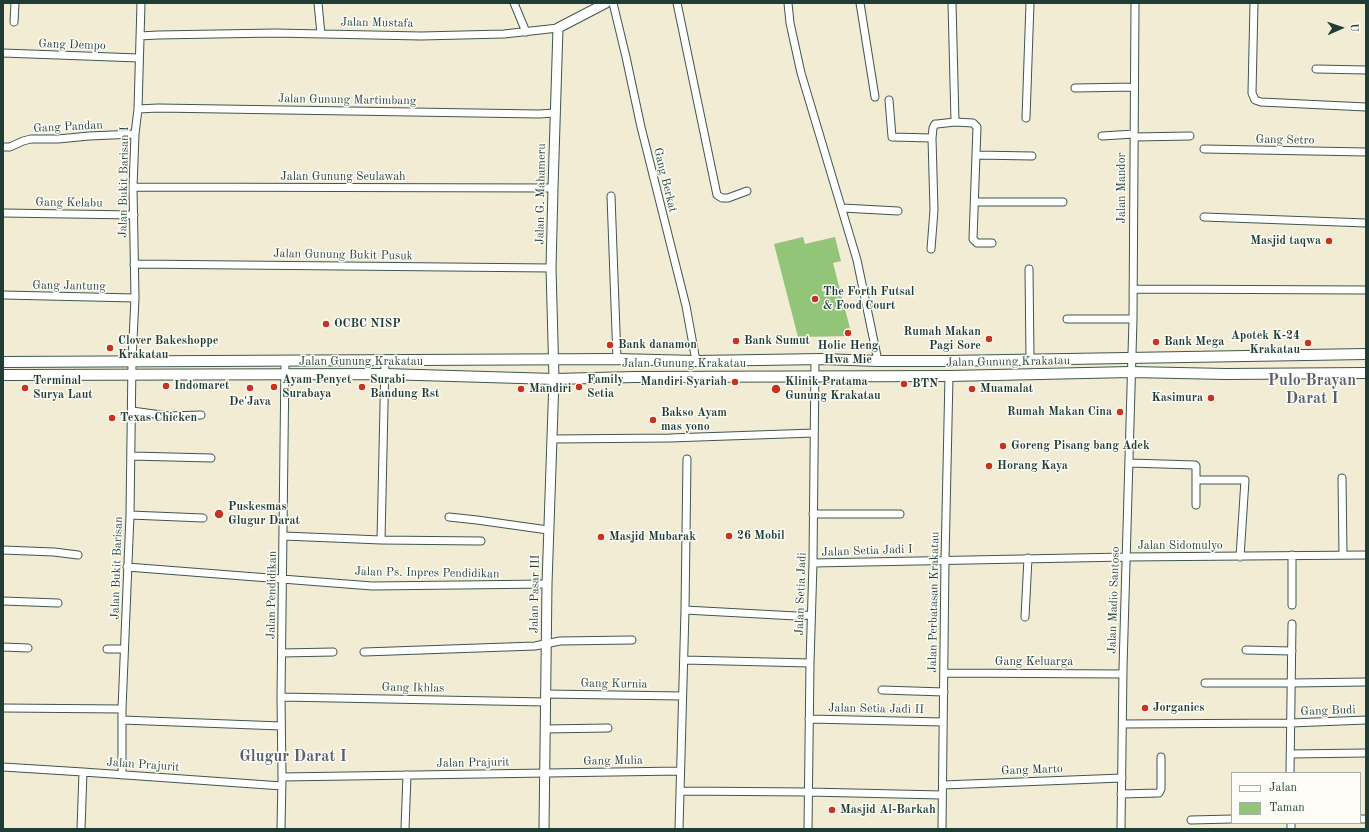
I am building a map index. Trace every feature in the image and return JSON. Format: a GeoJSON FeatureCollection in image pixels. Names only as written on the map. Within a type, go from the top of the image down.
{"type":"FeatureCollection","features":[{"type":"Feature","properties":{"kind":"main road","name":"Jalan Gunung Krakatau"},"geometry":{"type":"LineString","coordinates":[[3,362],[553,360],[696,361],[815,359],[878,361],[1366,354]]}},
{"type":"Feature","properties":{"kind":"main road","name":"Jalan Gunung Krakatau"},"geometry":{"type":"LineString","coordinates":[[3,375],[132,376],[385,374],[554,379],[636,377],[949,376],[1132,372],[1226,374],[1366,373]]}},
{"type":"Feature","properties":{"kind":"street"},"geometry":{"type":"LineString","coordinates":[[14,22],[15,3]]}},
{"type":"Feature","properties":{"kind":"street","name":"Jalan Bukit Barisan I"},"geometry":{"type":"LineString","coordinates":[[132,361],[135,298],[133,187],[135,134],[138,109],[141,3]]}},
{"type":"Feature","properties":{"kind":"street"},"geometry":{"type":"LineString","coordinates":[[318,3],[320,34]]}},
{"type":"Feature","properties":{"kind":"street"},"geometry":{"type":"LineString","coordinates":[[514,3],[526,32]]}},
{"type":"Feature","properties":{"kind":"street","name":"Jalan Mustafa"},"geometry":{"type":"LineString","coordinates":[[140,36],[320,34],[421,36],[504,34],[558,28],[606,3]]}},
{"type":"Feature","properties":{"kind":"street","name":"Gang Berkat"},"geometry":{"type":"LineString","coordinates":[[614,3],[641,127],[686,306],[696,361]]}},
{"type":"Feature","properties":{"kind":"street"},"geometry":{"type":"LineString","coordinates":[[676,3],[717,195],[722,198],[728,198],[747,191]]}},
{"type":"Feature","properties":{"kind":"street"},"geometry":{"type":"LineString","coordinates":[[788,3],[790,23],[801,73],[857,260],[878,361]]}},
{"type":"Feature","properties":{"kind":"street"},"geometry":{"type":"LineString","coordinates":[[860,3],[875,97]]}},
{"type":"Feature","properties":{"kind":"street"},"geometry":{"type":"LineString","coordinates":[[952,3],[955,122]]}},
{"type":"Feature","properties":{"kind":"street"},"geometry":{"type":"LineString","coordinates":[[1026,118],[1030,3]]}},
{"type":"Feature","properties":{"kind":"street","name":"Jalan Mandor"},"geometry":{"type":"LineString","coordinates":[[1132,372],[1135,3]]}},
{"type":"Feature","properties":{"kind":"street"},"geometry":{"type":"LineString","coordinates":[[1254,3],[1252,93],[1255,100],[1261,102],[1366,107]]}},
{"type":"Feature","properties":{"kind":"street","name":"Jalan G. Mahameru"},"geometry":{"type":"LineString","coordinates":[[553,360],[552,188],[558,28]]}},
{"type":"Feature","properties":{"kind":"street","name":"Gang Dempo"},"geometry":{"type":"LineString","coordinates":[[3,53],[139,58]]}},
{"type":"Feature","properties":{"kind":"street"},"geometry":{"type":"LineString","coordinates":[[1316,69],[1366,70]]}},
{"type":"Feature","properties":{"kind":"street"},"geometry":{"type":"LineString","coordinates":[[1074,88],[1134,87]]}},
{"type":"Feature","properties":{"kind":"street"},"geometry":{"type":"LineString","coordinates":[[889,100],[892,137],[932,138]]}},
{"type":"Feature","properties":{"kind":"street","name":"Jalan Gunung Martimbang"},"geometry":{"type":"LineString","coordinates":[[138,109],[555,113]]}},
{"type":"Feature","properties":{"kind":"street"},"geometry":{"type":"LineString","coordinates":[[931,249],[934,210],[933,128],[935,124],[955,122],[976,124],[978,130],[974,241],[980,244],[992,243]]}},
{"type":"Feature","properties":{"kind":"street","name":"Gang Pandan"},"geometry":{"type":"LineString","coordinates":[[3,147],[10,147],[23,141],[32,140],[135,134]]}},
{"type":"Feature","properties":{"kind":"street"},"geometry":{"type":"LineString","coordinates":[[1102,136],[1190,136]]}},
{"type":"Feature","properties":{"kind":"street","name":"Gang Setro"},"geometry":{"type":"LineString","coordinates":[[1204,149],[1366,152]]}},
{"type":"Feature","properties":{"kind":"street"},"geometry":{"type":"LineString","coordinates":[[976,155],[1032,156]]}},
{"type":"Feature","properties":{"kind":"street","name":"Jalan Gunung Seulawah"},"geometry":{"type":"LineString","coordinates":[[133,187],[552,188]]}},
{"type":"Feature","properties":{"kind":"street"},"geometry":{"type":"LineString","coordinates":[[611,196],[617,360]]}},
{"type":"Feature","properties":{"kind":"street"},"geometry":{"type":"LineString","coordinates":[[975,202],[1063,202]]}},
{"type":"Feature","properties":{"kind":"street"},"geometry":{"type":"LineString","coordinates":[[842,208],[898,210]]}},
{"type":"Feature","properties":{"kind":"street","name":"Gang Kelabu"},"geometry":{"type":"LineString","coordinates":[[3,213],[134,216]]}},
{"type":"Feature","properties":{"kind":"street"},"geometry":{"type":"LineString","coordinates":[[1204,217],[1366,223]]}},
{"type":"Feature","properties":{"kind":"street","name":"Jalan Gunung Bukit Pusuk"},"geometry":{"type":"LineString","coordinates":[[134,264],[552,268]]}},
{"type":"Feature","properties":{"kind":"street"},"geometry":{"type":"LineString","coordinates":[[1029,269],[1030,359]]}},
{"type":"Feature","properties":{"kind":"street"},"geometry":{"type":"LineString","coordinates":[[1133,289],[1366,290]]}},
{"type":"Feature","properties":{"kind":"street","name":"Gang Jantung"},"geometry":{"type":"LineString","coordinates":[[3,295],[135,298]]}},
{"type":"Feature","properties":{"kind":"street"},"geometry":{"type":"LineString","coordinates":[[1067,319],[1133,319]]}},
{"type":"Feature","properties":{"kind":"street","name":"Jalan Setia Jadi"},"geometry":{"type":"LineString","coordinates":[[808,829],[816,376],[815,359]]}},
{"type":"Feature","properties":{"kind":"street","name":"Jalan Pasar III"},"geometry":{"type":"LineString","coordinates":[[544,829],[548,530],[554,379],[553,360]]}},
{"type":"Feature","properties":{"kind":"street","name":"Jalan Bukit Barisan"},"geometry":{"type":"LineString","coordinates":[[122,775],[122,709],[130,515],[132,361]]}},
{"type":"Feature","properties":{"kind":"street"},"geometry":{"type":"LineString","coordinates":[[381,540],[385,361]]}},
{"type":"Feature","properties":{"kind":"street","name":"Jalan Pendidikan"},"geometry":{"type":"LineString","coordinates":[[281,829],[285,362]]}},
{"type":"Feature","properties":{"kind":"street","name":"Jalan Madio Santoso"},"geometry":{"type":"LineString","coordinates":[[1121,829],[1123,674],[1132,372]]}},
{"type":"Feature","properties":{"kind":"street","name":"Jalan Perbatasan Krakatau"},"geometry":{"type":"LineString","coordinates":[[942,829],[949,376]]}},
{"type":"Feature","properties":{"kind":"street"},"geometry":{"type":"LineString","coordinates":[[132,411],[169,416],[201,415]]}},
{"type":"Feature","properties":{"kind":"street"},"geometry":{"type":"LineString","coordinates":[[552,439],[670,438],[814,433]]}},
{"type":"Feature","properties":{"kind":"street"},"geometry":{"type":"LineString","coordinates":[[131,456],[211,458]]}},
{"type":"Feature","properties":{"kind":"street"},"geometry":{"type":"LineString","coordinates":[[680,829],[682,696],[687,610],[687,459]]}},
{"type":"Feature","properties":{"kind":"street"},"geometry":{"type":"LineString","coordinates":[[1129,463],[1193,464],[1196,466],[1196,505]]}},
{"type":"Feature","properties":{"kind":"street"},"geometry":{"type":"LineString","coordinates":[[1342,478],[1343,555]]}},
{"type":"Feature","properties":{"kind":"street"},"geometry":{"type":"LineString","coordinates":[[1196,480],[1245,480],[1240,556]]}},
{"type":"Feature","properties":{"kind":"street"},"geometry":{"type":"LineString","coordinates":[[813,514],[900,514]]}},
{"type":"Feature","properties":{"kind":"street"},"geometry":{"type":"LineString","coordinates":[[130,515],[203,518]]}},
{"type":"Feature","properties":{"kind":"street"},"geometry":{"type":"LineString","coordinates":[[449,518],[476,520],[548,530]]}},
{"type":"Feature","properties":{"kind":"street"},"geometry":{"type":"LineString","coordinates":[[284,536],[381,540],[481,541]]}},
{"type":"Feature","properties":{"kind":"street"},"geometry":{"type":"LineString","coordinates":[[3,550],[54,552],[78,555]]}},
{"type":"Feature","properties":{"kind":"street"},"geometry":{"type":"LineString","coordinates":[[1292,555],[1292,605]]}},
{"type":"Feature","properties":{"kind":"street","name":"Jalan Sidomulyo"},"geometry":{"type":"LineString","coordinates":[[945,560],[1366,555]]}},
{"type":"Feature","properties":{"kind":"street"},"geometry":{"type":"LineString","coordinates":[[1025,617],[1028,558]]}},
{"type":"Feature","properties":{"kind":"street","name":"Jalan Setia Jadi I"},"geometry":{"type":"LineString","coordinates":[[813,563],[945,560]]}},
{"type":"Feature","properties":{"kind":"street","name":"Jalan Ps. Inpres Pendidikan"},"geometry":{"type":"LineString","coordinates":[[127,567],[372,586],[547,584]]}},
{"type":"Feature","properties":{"kind":"street"},"geometry":{"type":"LineString","coordinates":[[3,601],[58,603]]}},
{"type":"Feature","properties":{"kind":"street"},"geometry":{"type":"LineString","coordinates":[[687,610],[796,616],[812,615]]}},
{"type":"Feature","properties":{"kind":"street"},"geometry":{"type":"LineString","coordinates":[[1290,772],[1292,723],[1292,624]]}},
{"type":"Feature","properties":{"kind":"street"},"geometry":{"type":"LineString","coordinates":[[364,652],[535,646],[560,641],[632,640]]}},
{"type":"Feature","properties":{"kind":"street"},"geometry":{"type":"LineString","coordinates":[[3,647],[28,648]]}},
{"type":"Feature","properties":{"kind":"street"},"geometry":{"type":"LineString","coordinates":[[107,649],[124,650]]}},
{"type":"Feature","properties":{"kind":"street"},"geometry":{"type":"LineString","coordinates":[[1246,650],[1292,651]]}},
{"type":"Feature","properties":{"kind":"street"},"geometry":{"type":"LineString","coordinates":[[282,653],[333,652]]}},
{"type":"Feature","properties":{"kind":"street"},"geometry":{"type":"LineString","coordinates":[[685,660],[810,663]]}},
{"type":"Feature","properties":{"kind":"street","name":"Gang Keluarga"},"geometry":{"type":"LineString","coordinates":[[944,673],[1123,674]]}},
{"type":"Feature","properties":{"kind":"street"},"geometry":{"type":"LineString","coordinates":[[1205,683],[1366,682]]}},
{"type":"Feature","properties":{"kind":"street"},"geometry":{"type":"LineString","coordinates":[[882,690],[944,692]]}},
{"type":"Feature","properties":{"kind":"street","name":"Gang Ikhlas"},"geometry":{"type":"LineString","coordinates":[[281,696],[545,698]]}},
{"type":"Feature","properties":{"kind":"street","name":"Gang Kurnia"},"geometry":{"type":"LineString","coordinates":[[545,698],[682,696]]}},
{"type":"Feature","properties":{"kind":"street"},"geometry":{"type":"LineString","coordinates":[[3,708],[122,709]]}},
{"type":"Feature","properties":{"kind":"street","name":"Jalan Setia Jadi II"},"geometry":{"type":"LineString","coordinates":[[809,719],[943,722]]}},
{"type":"Feature","properties":{"kind":"street"},"geometry":{"type":"LineString","coordinates":[[122,720],[281,726]]}},
{"type":"Feature","properties":{"kind":"street","name":"Gang Budi"},"geometry":{"type":"LineString","coordinates":[[1123,724],[1292,723],[1366,720]]}},
{"type":"Feature","properties":{"kind":"street"},"geometry":{"type":"LineString","coordinates":[[545,729],[608,728]]}},
{"type":"Feature","properties":{"kind":"street"},"geometry":{"type":"LineString","coordinates":[[1290,754],[1366,753]]}},
{"type":"Feature","properties":{"kind":"street"},"geometry":{"type":"LineString","coordinates":[[1121,794],[1159,793],[1161,789],[1161,757]]}},
{"type":"Feature","properties":{"kind":"street","name":"Jalan Prajurit"},"geometry":{"type":"LineString","coordinates":[[3,767],[282,786]]}},
{"type":"Feature","properties":{"kind":"street","name":"Gang Mulia"},"geometry":{"type":"LineString","coordinates":[[545,773],[680,771]]}},
{"type":"Feature","properties":{"kind":"street"},"geometry":{"type":"LineString","coordinates":[[81,829],[83,772]]}},
{"type":"Feature","properties":{"kind":"street","name":"Jalan Prajurit"},"geometry":{"type":"LineString","coordinates":[[282,777],[545,773]]}},
{"type":"Feature","properties":{"kind":"street"},"geometry":{"type":"LineString","coordinates":[[405,829],[407,775]]}},
{"type":"Feature","properties":{"kind":"street","name":"Gang Marto"},"geometry":{"type":"LineString","coordinates":[[943,785],[1122,778]]}},
{"type":"Feature","properties":{"kind":"street"},"geometry":{"type":"LineString","coordinates":[[680,791],[942,795]]}},
{"type":"Feature","properties":{"kind":"street"},"geometry":{"type":"LineString","coordinates":[[1191,820],[1231,819]]}},
{"type":"Feature","properties":{"kind":"green space","name":"The Forth Futsal & Food Court"},"geometry":{"type":"Polygon","coordinates":[[[803,237],[805,244],[835,237],[841,261],[833,263],[852,336],[798,337],[774,244],[803,237]]]}},
{"type":"Feature","properties":{"kind":"place","name":"Masjid taqwa"},"geometry":{"type":"Point","coordinates":[1329,241]}},
{"type":"Feature","properties":{"kind":"place","name":"The Forth Futsal & Food Court"},"geometry":{"type":"Point","coordinates":[815,299]}},
{"type":"Feature","properties":{"kind":"place","name":"OCBC NISP"},"geometry":{"type":"Point","coordinates":[326,324]}},
{"type":"Feature","properties":{"kind":"place","name":"Holic Heng Hwa Mie"},"geometry":{"type":"Point","coordinates":[848,333]}},
{"type":"Feature","properties":{"kind":"place","name":"Rumah Makan Pagi Sore"},"geometry":{"type":"Point","coordinates":[989,339]}},
{"type":"Feature","properties":{"kind":"place","name":"Bank Sumut"},"geometry":{"type":"Point","coordinates":[736,341]}},
{"type":"Feature","properties":{"kind":"place","name":"Bank Mega"},"geometry":{"type":"Point","coordinates":[1156,342]}},
{"type":"Feature","properties":{"kind":"place","name":"Apotek K-24 Krakatau"},"geometry":{"type":"Point","coordinates":[1308,343]}},
{"type":"Feature","properties":{"kind":"place","name":"Bank danamon"},"geometry":{"type":"Point","coordinates":[610,345]}},
{"type":"Feature","properties":{"kind":"place","name":"Clover Bakeshoppe Krakatau"},"geometry":{"type":"Point","coordinates":[110,348]}},
{"type":"Feature","properties":{"kind":"place","name":"Mandiri Syariah"},"geometry":{"type":"Point","coordinates":[735,382]}},
{"type":"Feature","properties":{"kind":"place","name":"BTN"},"geometry":{"type":"Point","coordinates":[904,384]}},
{"type":"Feature","properties":{"kind":"place","name":"Indomaret"},"geometry":{"type":"Point","coordinates":[166,386]}},
{"type":"Feature","properties":{"kind":"place","name":"Ayam Penyet Surabaya"},"geometry":{"type":"Point","coordinates":[274,387]}},
{"type":"Feature","properties":{"kind":"place","name":"Surabi Bandung Rst"},"geometry":{"type":"Point","coordinates":[362,387]}},
{"type":"Feature","properties":{"kind":"place","name":"Family Setia"},"geometry":{"type":"Point","coordinates":[579,387]}},
{"type":"Feature","properties":{"kind":"place","name":"Terminal Surya Laut"},"geometry":{"type":"Point","coordinates":[25,388]}},
{"type":"Feature","properties":{"kind":"place","name":"De'Java"},"geometry":{"type":"Point","coordinates":[250,388]}},
{"type":"Feature","properties":{"kind":"place","name":"Mandiri"},"geometry":{"type":"Point","coordinates":[521,389]}},
{"type":"Feature","properties":{"kind":"place","name":"Klinik Pratama Gunung Krakatau"},"geometry":{"type":"Point","coordinates":[776,389]}},
{"type":"Feature","properties":{"kind":"place","name":"Muamalat"},"geometry":{"type":"Point","coordinates":[972,389]}},
{"type":"Feature","properties":{"kind":"place","name":"Kasimura"},"geometry":{"type":"Point","coordinates":[1211,398]}},
{"type":"Feature","properties":{"kind":"place","name":"Rumah Makan Cina"},"geometry":{"type":"Point","coordinates":[1120,412]}},
{"type":"Feature","properties":{"kind":"place","name":"Texas Chicken"},"geometry":{"type":"Point","coordinates":[112,418]}},
{"type":"Feature","properties":{"kind":"place","name":"Bakso Ayam mas yono"},"geometry":{"type":"Point","coordinates":[653,420]}},
{"type":"Feature","properties":{"kind":"place","name":"Goreng Pisang bang Adek"},"geometry":{"type":"Point","coordinates":[1003,446]}},
{"type":"Feature","properties":{"kind":"place","name":"Horang Kaya"},"geometry":{"type":"Point","coordinates":[989,466]}},
{"type":"Feature","properties":{"kind":"place","name":"Puskesmas Glugur Darat"},"geometry":{"type":"Point","coordinates":[219,514]}},
{"type":"Feature","properties":{"kind":"place","name":"26 Mobil"},"geometry":{"type":"Point","coordinates":[729,536]}},
{"type":"Feature","properties":{"kind":"place","name":"Masjid Mubarak"},"geometry":{"type":"Point","coordinates":[601,537]}},
{"type":"Feature","properties":{"kind":"place","name":"Jorganics"},"geometry":{"type":"Point","coordinates":[1145,708]}},
{"type":"Feature","properties":{"kind":"place","name":"Masjid Al-Barkah"},"geometry":{"type":"Point","coordinates":[832,810]}},
{"type":"Feature","properties":{"kind":"district","name":"Pulo Brayan Darat I"},"geometry":{"type":"Point","coordinates":[1312,390]}},
{"type":"Feature","properties":{"kind":"district","name":"Glugur Darat I"},"geometry":{"type":"Point","coordinates":[293,757]}}]}
